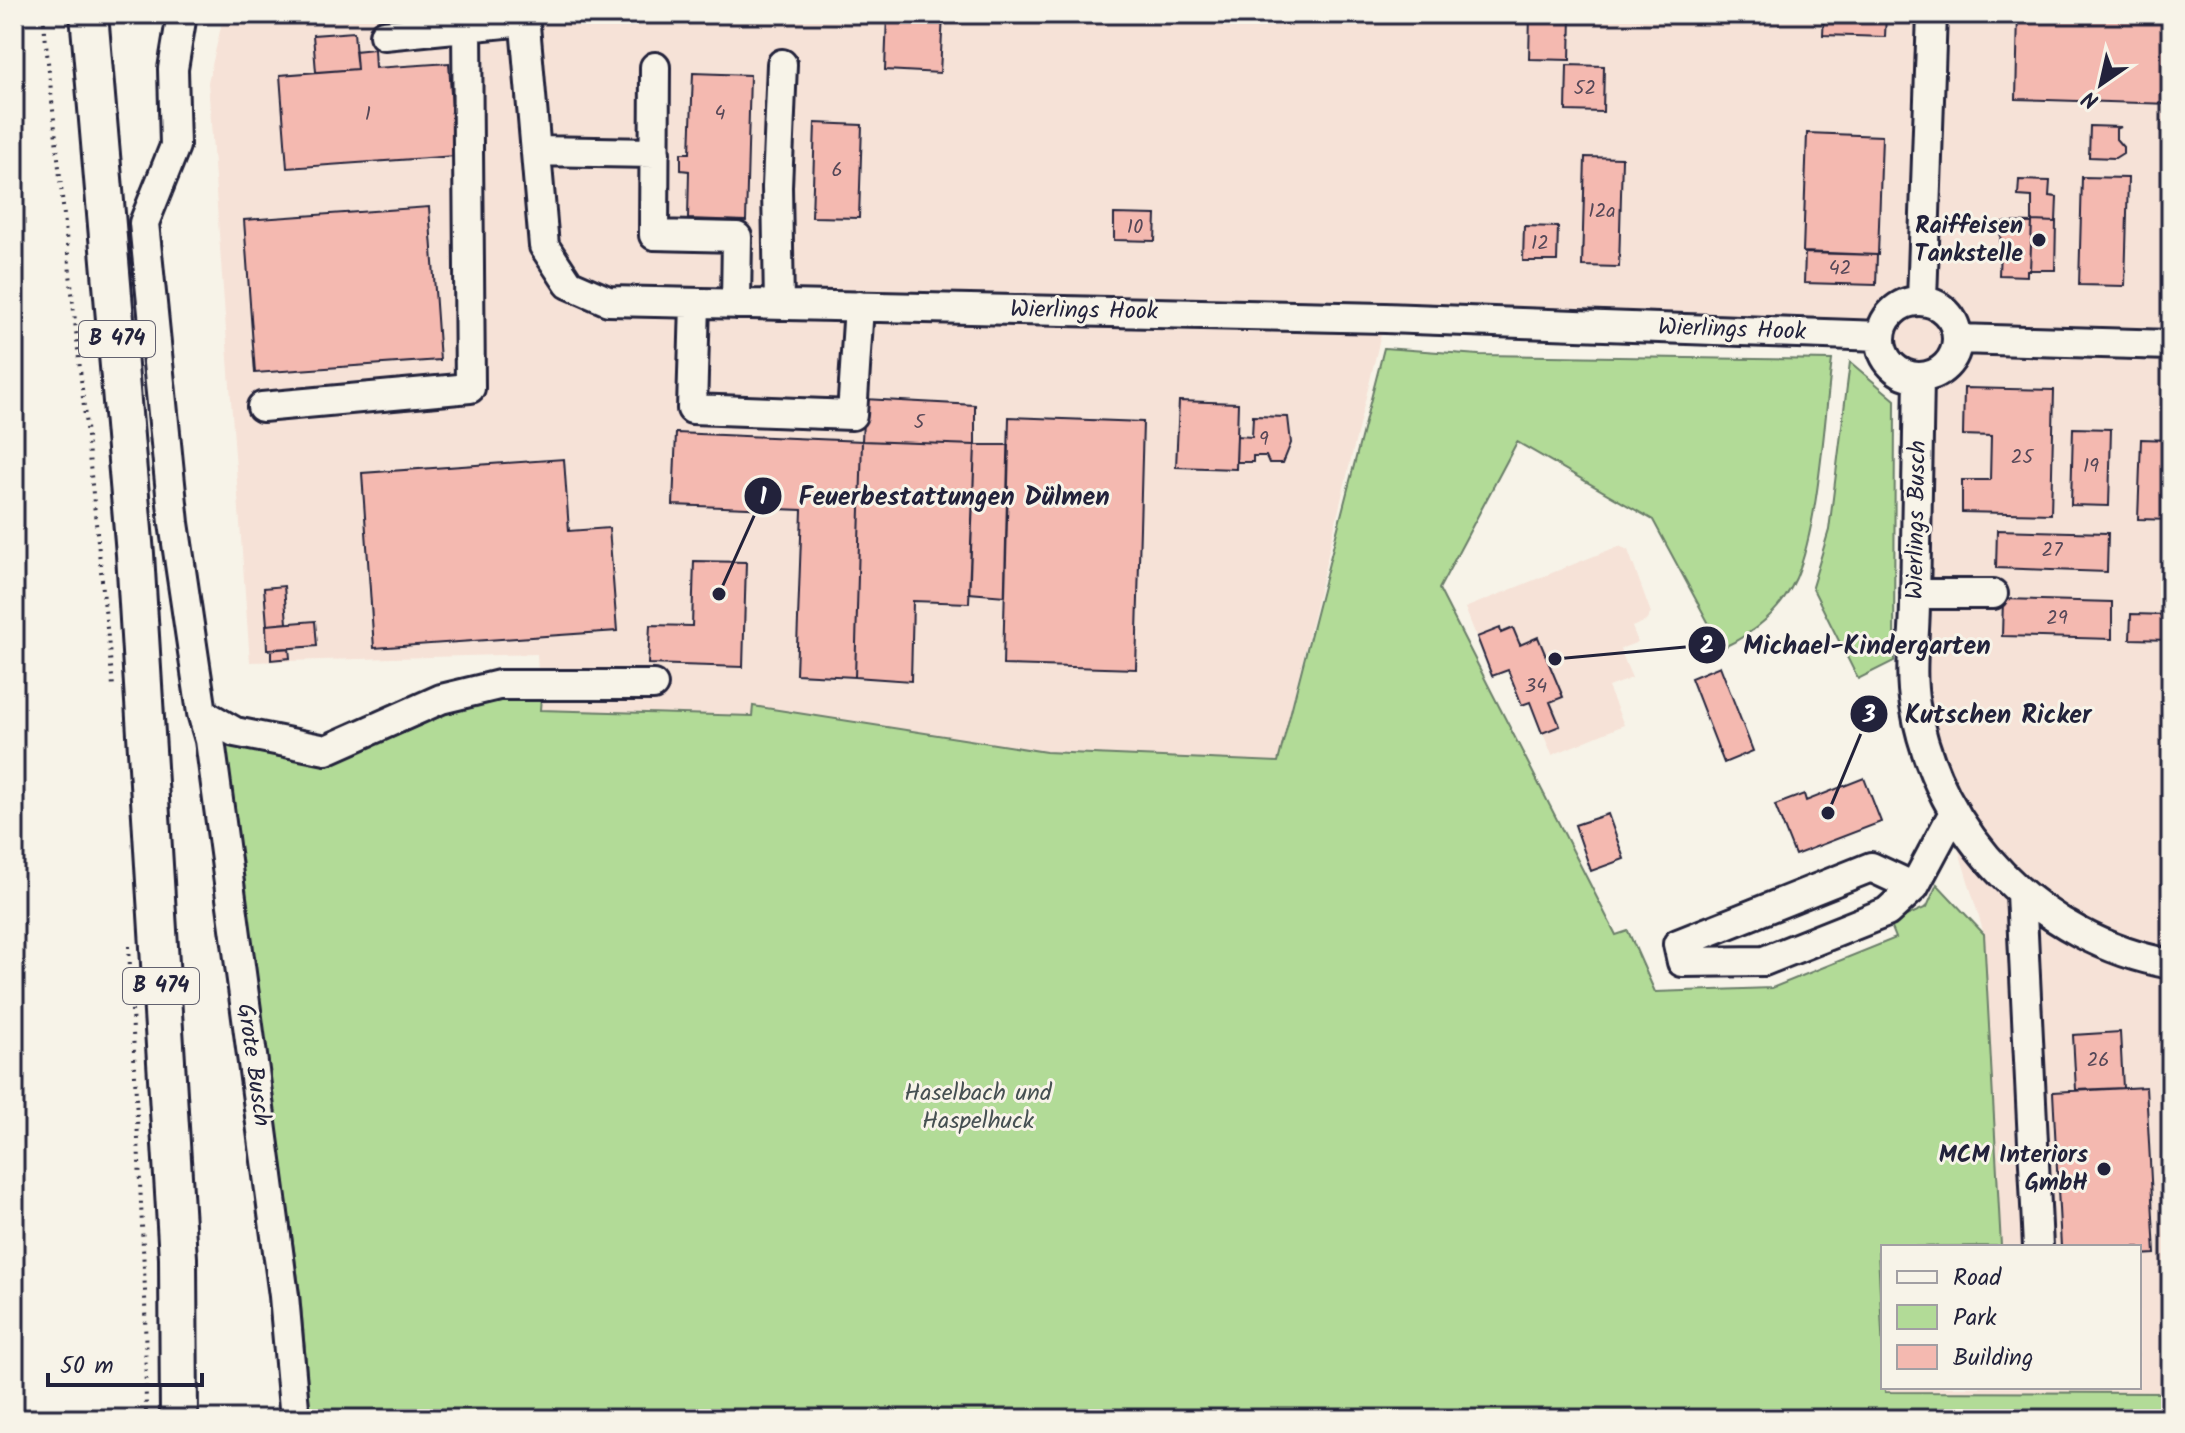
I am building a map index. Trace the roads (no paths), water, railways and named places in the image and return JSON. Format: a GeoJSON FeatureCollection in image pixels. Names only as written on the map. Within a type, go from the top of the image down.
{"type":"FeatureCollection","features":[{"type":"Feature","properties":{"kind":"main road","name":"B 474"},"geometry":{"type":"LineString","coordinates":[[89,14],[137,585],[178,1258],[179,1419]]}},
{"type":"Feature","properties":{"kind":"street","name":"Grote Busch"},"geometry":{"type":"LineString","coordinates":[[182,14],[173,69],[175,146],[144,223],[174,523],[202,713],[212,756],[284,1296],[295,1419]]}},
{"type":"Feature","properties":{"kind":"street"},"geometry":{"type":"LineString","coordinates":[[1922,300],[1932,14]]}},
{"type":"Feature","properties":{"kind":"street"},"geometry":{"type":"LineString","coordinates":[[384,35],[525,18]]}},
{"type":"Feature","properties":{"kind":"street","name":"Wierlings Hook"},"geometry":{"type":"LineString","coordinates":[[525,18],[544,246],[569,284],[608,301],[1385,318],[1881,336]]}},
{"type":"Feature","properties":{"kind":"street"},"geometry":{"type":"LineString","coordinates":[[262,407],[470,388],[467,27]]}},
{"type":"Feature","properties":{"kind":"street"},"geometry":{"type":"LineString","coordinates":[[779,305],[777,187],[782,64]]}},
{"type":"Feature","properties":{"kind":"street"},"geometry":{"type":"LineString","coordinates":[[655,67],[654,235],[737,237],[736,304]]}},
{"type":"Feature","properties":{"kind":"street"},"geometry":{"type":"LineString","coordinates":[[536,151],[655,153]]}},
{"type":"Feature","properties":{"kind":"street"},"geometry":{"type":"LineString","coordinates":[[1922,300],[1948,312],[1958,339],[1951,362],[1931,376],[1908,376],[1889,363],[1881,336],[1885,321],[1894,309],[1907,302],[1922,300]]}},
{"type":"Feature","properties":{"kind":"street"},"geometry":{"type":"LineString","coordinates":[[695,303],[692,409],[852,415],[859,306]]}},
{"type":"Feature","properties":{"kind":"street"},"geometry":{"type":"LineString","coordinates":[[1958,339],[2171,345]]}},
{"type":"Feature","properties":{"kind":"street","name":"Wierlings Busch"},"geometry":{"type":"LineString","coordinates":[[1919,377],[1914,702],[1927,758],[1953,814],[1979,851],[2021,893],[2065,924],[2115,950],[2171,964]]}},
{"type":"Feature","properties":{"kind":"street"},"geometry":{"type":"LineString","coordinates":[[1915,594],[1993,594]]}},
{"type":"Feature","properties":{"kind":"street"},"geometry":{"type":"LineString","coordinates":[[202,713],[235,732],[326,750],[441,699],[499,685],[653,685]]}},
{"type":"Feature","properties":{"kind":"street"},"geometry":{"type":"LineString","coordinates":[[1914,887],[1871,867],[1678,944],[1682,962],[1764,961],[1887,912],[1914,887],[1953,814]]}},
{"type":"Feature","properties":{"kind":"street"},"geometry":{"type":"LineString","coordinates":[[2021,893],[2038,1245]]}},
{"type":"Feature","properties":{"kind":"place","name":"Raiffeisen Tankstelle"},"geometry":{"type":"Point","coordinates":[2039,240]}},
{"type":"Feature","properties":{"kind":"place","name":"Feuerbestattungen Dülmen"},"geometry":{"type":"Point","coordinates":[719,594]}},
{"type":"Feature","properties":{"kind":"place","name":"Michael-Kindergarten"},"geometry":{"type":"Point","coordinates":[1555,659]}},
{"type":"Feature","properties":{"kind":"place","name":"Kutschen Ricker"},"geometry":{"type":"Point","coordinates":[1828,813]}},
{"type":"Feature","properties":{"kind":"place","name":"MCM Interiors GmbH"},"geometry":{"type":"Point","coordinates":[2104,1169]}},
{"type":"Feature","properties":{"kind":"park label","name":"Haselbach und Haspelhuck"},"geometry":{"type":"Point","coordinates":[978,1107]}}]}
